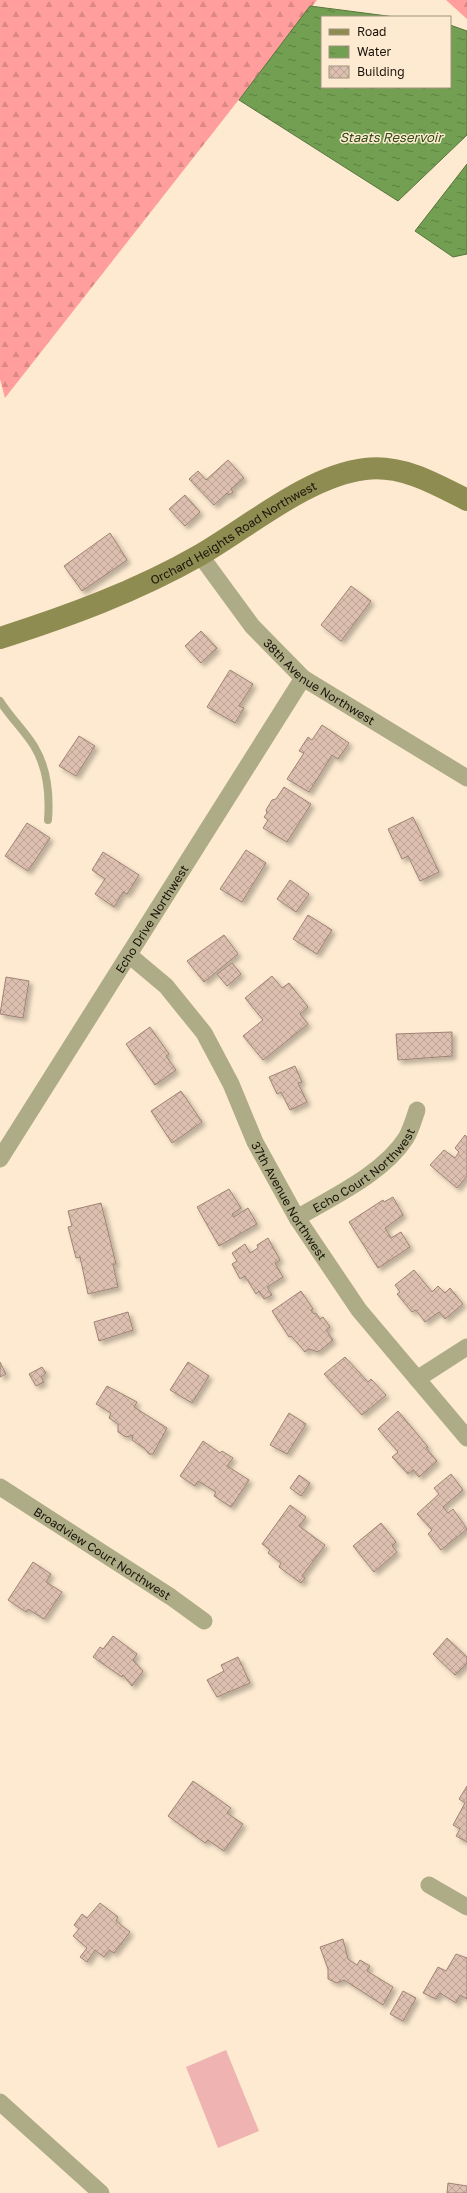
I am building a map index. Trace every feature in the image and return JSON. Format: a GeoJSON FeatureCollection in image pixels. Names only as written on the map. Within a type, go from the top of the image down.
{"type":"FeatureCollection","features":[{"type":"Feature","properties":{"kind":"street","name":"Orchard Heights Road Northwest"},"geometry":{"type":"LineString","coordinates":[[0,638],[127,592],[200,555],[315,484],[340,474],[365,468],[388,468],[413,475],[467,500]]}},
{"type":"Feature","properties":{"kind":"street","name":"38th Avenue Northwest"},"geometry":{"type":"LineString","coordinates":[[200,555],[252,626],[303,678],[467,778]]}},
{"type":"Feature","properties":{"kind":"street","name":"Echo Drive Northwest"},"geometry":{"type":"LineString","coordinates":[[0,1159],[303,678]]}},
{"type":"Feature","properties":{"kind":"street","name":"37th Avenue Northwest"},"geometry":{"type":"LineString","coordinates":[[129,955],[166,986],[204,1033],[231,1084],[255,1142],[297,1218],[360,1310],[467,1438]]}},
{"type":"Feature","properties":{"kind":"street","name":"Echo Court Northwest"},"geometry":{"type":"LineString","coordinates":[[297,1218],[357,1182],[387,1160],[406,1138],[417,1110]]}},
{"type":"Feature","properties":{"kind":"street"},"geometry":{"type":"LineString","coordinates":[[417,1379],[467,1347]]}},
{"type":"Feature","properties":{"kind":"street","name":"Broadview Court Northwest"},"geometry":{"type":"LineString","coordinates":[[0,1487],[171,1597],[204,1621]]}},
{"type":"Feature","properties":{"kind":"street"},"geometry":{"type":"LineString","coordinates":[[429,1885],[467,1907]]}},
{"type":"Feature","properties":{"kind":"street"},"geometry":{"type":"LineString","coordinates":[[0,2102],[101,2193]]}},
{"type":"Feature","properties":{"kind":"lane"},"geometry":{"type":"LineString","coordinates":[[0,702],[34,746],[46,775],[50,799],[48,820]]}},
{"type":"Feature","properties":{"kind":"green space"},"geometry":{"type":"Polygon","coordinates":[[[0,0],[317,0],[5,398],[0,379],[0,0]]]}},
{"type":"Feature","properties":{"kind":"green space"},"geometry":{"type":"Polygon","coordinates":[[[446,0],[467,0],[467,19],[446,0]]]}},
{"type":"Feature","properties":{"kind":"shaded area"},"geometry":{"type":"Polygon","coordinates":[[[226,2050],[259,2131],[218,2148],[186,2067],[226,2050]]]}},
{"type":"Feature","properties":{"kind":"water","name":"Staats Reservoir"},"geometry":{"type":"Polygon","coordinates":[[[310,6],[387,16],[321,16],[321,88],[451,88],[451,25],[467,31],[467,135],[398,201],[239,100],[310,6]]]}},
{"type":"Feature","properties":{"kind":"water","name":"Staats Reservoir"},"geometry":{"type":"Polygon","coordinates":[[[467,164],[467,254],[453,257],[415,231],[467,164]]]}},
{"type":"Feature","properties":{"kind":"building"},"geometry":{"type":"Polygon","coordinates":[[[228,460],[244,478],[231,489],[233,492],[229,495],[227,493],[214,505],[189,479],[198,471],[206,480],[228,460]]]}},
{"type":"Feature","properties":{"kind":"building"},"geometry":{"type":"Polygon","coordinates":[[[185,495],[200,512],[185,526],[169,509],[185,495]]]}},
{"type":"Feature","properties":{"kind":"building"},"geometry":{"type":"Polygon","coordinates":[[[110,533],[127,560],[82,591],[64,566],[110,533]]]}},
{"type":"Feature","properties":{"kind":"building"},"geometry":{"type":"Polygon","coordinates":[[[351,586],[371,601],[341,641],[321,625],[351,586]]]}},
{"type":"Feature","properties":{"kind":"building"},"geometry":{"type":"Polygon","coordinates":[[[201,631],[217,648],[201,663],[185,646],[201,631]]]}},
{"type":"Feature","properties":{"kind":"building"},"geometry":{"type":"Polygon","coordinates":[[[230,670],[253,684],[239,706],[244,708],[235,723],[207,707],[230,670]]]}},
{"type":"Feature","properties":{"kind":"building"},"geometry":{"type":"Polygon","coordinates":[[[322,725],[349,743],[338,759],[332,755],[309,792],[287,779],[304,753],[299,751],[308,737],[312,740],[322,725]]]}},
{"type":"Feature","properties":{"kind":"building"},"geometry":{"type":"Polygon","coordinates":[[[79,736],[95,746],[76,776],[59,766],[79,736]]]}},
{"type":"Feature","properties":{"kind":"building"},"geometry":{"type":"Polygon","coordinates":[[[284,787],[311,804],[287,842],[263,828],[268,820],[264,817],[267,813],[266,810],[272,800],[276,799],[284,787]]]}},
{"type":"Feature","properties":{"kind":"building"},"geometry":{"type":"Polygon","coordinates":[[[413,817],[439,872],[420,881],[408,856],[402,859],[388,829],[413,817]]]}},
{"type":"Feature","properties":{"kind":"building"},"geometry":{"type":"Polygon","coordinates":[[[27,823],[50,838],[28,871],[5,856],[27,823]]]}},
{"type":"Feature","properties":{"kind":"building"},"geometry":{"type":"Polygon","coordinates":[[[246,850],[266,863],[242,902],[220,889],[246,850]]]}},
{"type":"Feature","properties":{"kind":"building"},"geometry":{"type":"Polygon","coordinates":[[[103,852],[139,875],[127,894],[123,892],[114,907],[95,894],[105,879],[92,870],[103,852]]]}},
{"type":"Feature","properties":{"kind":"building"},"geometry":{"type":"Polygon","coordinates":[[[290,880],[309,894],[296,912],[277,899],[290,880]]]}},
{"type":"Feature","properties":{"kind":"building"},"geometry":{"type":"Polygon","coordinates":[[[308,915],[332,930],[317,954],[293,939],[308,915]]]}},
{"type":"Feature","properties":{"kind":"building"},"geometry":{"type":"Polygon","coordinates":[[[224,935],[238,954],[204,982],[187,961],[224,935]]]}},
{"type":"Feature","properties":{"kind":"building"},"geometry":{"type":"Polygon","coordinates":[[[232,963],[241,974],[227,986],[217,974],[232,963]]]}},
{"type":"Feature","properties":{"kind":"building"},"geometry":{"type":"Polygon","coordinates":[[[272,976],[282,988],[289,983],[308,1007],[300,1014],[308,1024],[263,1060],[243,1036],[263,1020],[245,998],[272,976]]]}},
{"type":"Feature","properties":{"kind":"building"},"geometry":{"type":"Polygon","coordinates":[[[6,977],[29,981],[23,1018],[0,1014],[6,977]]]}},
{"type":"Feature","properties":{"kind":"building"},"geometry":{"type":"Polygon","coordinates":[[[150,1027],[169,1054],[166,1056],[176,1070],[155,1085],[126,1044],[150,1027]]]}},
{"type":"Feature","properties":{"kind":"building"},"geometry":{"type":"Polygon","coordinates":[[[452,1032],[452,1056],[398,1060],[396,1034],[452,1032]]]}},
{"type":"Feature","properties":{"kind":"building"},"geometry":{"type":"Polygon","coordinates":[[[295,1066],[302,1082],[298,1083],[307,1102],[290,1110],[281,1092],[277,1094],[269,1077],[295,1066]]]}},
{"type":"Feature","properties":{"kind":"building"},"geometry":{"type":"Polygon","coordinates":[[[181,1091],[202,1122],[172,1143],[151,1111],[181,1091]]]}},
{"type":"Feature","properties":{"kind":"building"},"geometry":{"type":"Polygon","coordinates":[[[465,1135],[467,1137],[467,1176],[457,1188],[430,1165],[444,1150],[455,1158],[459,1152],[455,1148],[465,1135]]]}},
{"type":"Feature","properties":{"kind":"building"},"geometry":{"type":"Polygon","coordinates":[[[229,1189],[241,1208],[232,1214],[234,1217],[248,1208],[257,1224],[219,1246],[197,1207],[229,1189]]]}},
{"type":"Feature","properties":{"kind":"building"},"geometry":{"type":"Polygon","coordinates":[[[393,1197],[403,1215],[385,1228],[391,1238],[401,1232],[410,1247],[378,1268],[349,1222],[383,1200],[384,1202],[393,1197]]]}},
{"type":"Feature","properties":{"kind":"building"},"geometry":{"type":"Polygon","coordinates":[[[101,1203],[116,1264],[113,1264],[118,1287],[88,1294],[80,1257],[76,1258],[68,1227],[72,1226],[68,1211],[101,1203]]]}},
{"type":"Feature","properties":{"kind":"building"},"geometry":{"type":"Polygon","coordinates":[[[268,1238],[280,1260],[275,1263],[283,1277],[267,1287],[272,1295],[264,1299],[259,1291],[256,1294],[245,1276],[240,1279],[232,1264],[237,1261],[232,1253],[245,1244],[250,1253],[258,1248],[257,1245],[268,1238]]]}},
{"type":"Feature","properties":{"kind":"building"},"geometry":{"type":"Polygon","coordinates":[[[414,1270],[432,1292],[438,1286],[445,1293],[450,1288],[463,1304],[445,1319],[439,1312],[425,1322],[416,1310],[412,1312],[397,1294],[400,1292],[395,1285],[414,1270]]]}},
{"type":"Feature","properties":{"kind":"building"},"geometry":{"type":"Polygon","coordinates":[[[301,1291],[313,1309],[311,1310],[314,1314],[316,1313],[320,1319],[323,1317],[330,1327],[326,1330],[333,1340],[318,1352],[309,1349],[305,1352],[291,1336],[289,1337],[272,1311],[301,1291]]]}},
{"type":"Feature","properties":{"kind":"building"},"geometry":{"type":"Polygon","coordinates":[[[128,1312],[133,1330],[99,1341],[94,1322],[128,1312]]]}},
{"type":"Feature","properties":{"kind":"building"},"geometry":{"type":"Polygon","coordinates":[[[345,1357],[368,1382],[371,1379],[386,1395],[362,1415],[324,1374],[345,1357]]]}},
{"type":"Feature","properties":{"kind":"building"},"geometry":{"type":"Polygon","coordinates":[[[0,1362],[6,1374],[0,1377],[0,1362]]]}},
{"type":"Feature","properties":{"kind":"building"},"geometry":{"type":"Polygon","coordinates":[[[188,1362],[209,1376],[192,1403],[170,1390],[188,1362]]]}},
{"type":"Feature","properties":{"kind":"building"},"geometry":{"type":"Polygon","coordinates":[[[42,1367],[46,1373],[41,1377],[44,1382],[36,1386],[29,1374],[42,1367]]]}},
{"type":"Feature","properties":{"kind":"building"},"geometry":{"type":"Polygon","coordinates":[[[107,1386],[137,1402],[134,1407],[167,1428],[153,1454],[149,1454],[145,1449],[132,1440],[133,1435],[126,1437],[118,1432],[118,1424],[109,1418],[111,1413],[96,1404],[107,1386]]]}},
{"type":"Feature","properties":{"kind":"building"},"geometry":{"type":"Polygon","coordinates":[[[398,1411],[428,1447],[426,1448],[437,1461],[419,1477],[413,1470],[408,1474],[392,1457],[398,1452],[378,1429],[398,1411]]]}},
{"type":"Feature","properties":{"kind":"building"},"geometry":{"type":"Polygon","coordinates":[[[289,1413],[306,1424],[287,1454],[270,1445],[289,1413]]]}},
{"type":"Feature","properties":{"kind":"building"},"geometry":{"type":"Polygon","coordinates":[[[203,1441],[220,1453],[222,1451],[233,1458],[227,1466],[249,1480],[231,1507],[214,1496],[216,1492],[198,1481],[195,1486],[180,1476],[203,1441]]]}},
{"type":"Feature","properties":{"kind":"building"},"geometry":{"type":"Polygon","coordinates":[[[451,1474],[463,1490],[443,1507],[448,1513],[453,1509],[467,1529],[441,1550],[428,1534],[432,1530],[417,1514],[439,1494],[434,1488],[451,1474]]]}},
{"type":"Feature","properties":{"kind":"building"},"geometry":{"type":"Polygon","coordinates":[[[299,1475],[310,1483],[301,1496],[290,1488],[299,1475]]]}},
{"type":"Feature","properties":{"kind":"building"},"geometry":{"type":"Polygon","coordinates":[[[290,1505],[306,1517],[299,1526],[325,1545],[302,1576],[305,1578],[301,1583],[279,1567],[281,1563],[268,1553],[270,1550],[262,1544],[290,1505]]]}},
{"type":"Feature","properties":{"kind":"building"},"geometry":{"type":"Polygon","coordinates":[[[381,1523],[396,1542],[392,1546],[397,1552],[374,1572],[353,1546],[381,1523]]]}},
{"type":"Feature","properties":{"kind":"building"},"geometry":{"type":"Polygon","coordinates":[[[33,1562],[51,1574],[46,1582],[62,1592],[44,1619],[28,1609],[26,1612],[8,1600],[33,1562]]]}},
{"type":"Feature","properties":{"kind":"building"},"geometry":{"type":"Polygon","coordinates":[[[113,1636],[137,1654],[133,1660],[143,1671],[132,1686],[123,1675],[122,1677],[93,1657],[100,1647],[103,1649],[113,1636]]]}},
{"type":"Feature","properties":{"kind":"building"},"geometry":{"type":"Polygon","coordinates":[[[447,1638],[467,1657],[467,1663],[455,1675],[433,1654],[447,1638]]]}},
{"type":"Feature","properties":{"kind":"building"},"geometry":{"type":"Polygon","coordinates":[[[238,1657],[250,1683],[217,1697],[207,1680],[224,1671],[221,1665],[238,1657]]]}},
{"type":"Feature","properties":{"kind":"building"},"geometry":{"type":"Polygon","coordinates":[[[193,1781],[231,1808],[227,1813],[243,1824],[224,1851],[208,1840],[205,1843],[168,1816],[193,1781]]]}},
{"type":"Feature","properties":{"kind":"building"},"geometry":{"type":"Polygon","coordinates":[[[467,1786],[467,1842],[456,1836],[460,1829],[453,1825],[465,1803],[459,1799],[467,1786]]]}},
{"type":"Feature","properties":{"kind":"building"},"geometry":{"type":"Polygon","coordinates":[[[100,1903],[118,1917],[116,1921],[130,1932],[114,1953],[109,1950],[104,1957],[95,1950],[87,1962],[80,1957],[87,1948],[73,1936],[79,1929],[74,1925],[82,1914],[87,1918],[100,1903]]]}},
{"type":"Feature","properties":{"kind":"building"},"geometry":{"type":"Polygon","coordinates":[[[343,1939],[348,1959],[357,1965],[360,1960],[370,1966],[367,1971],[393,1987],[383,2005],[344,1980],[337,1983],[328,1979],[328,1969],[320,1947],[343,1939]]]}},
{"type":"Feature","properties":{"kind":"building"},"geometry":{"type":"Polygon","coordinates":[[[456,1954],[467,1958],[467,1999],[460,1995],[456,2003],[440,1993],[436,1999],[423,1993],[438,1967],[446,1971],[456,1954]]]}},
{"type":"Feature","properties":{"kind":"building"},"geometry":{"type":"Polygon","coordinates":[[[403,1991],[416,1998],[403,2021],[390,2014],[403,1991]]]}},
{"type":"Feature","properties":{"kind":"building"},"geometry":{"type":"Polygon","coordinates":[[[448,2183],[467,2186],[467,2193],[447,2193],[448,2183]]]}}]}
